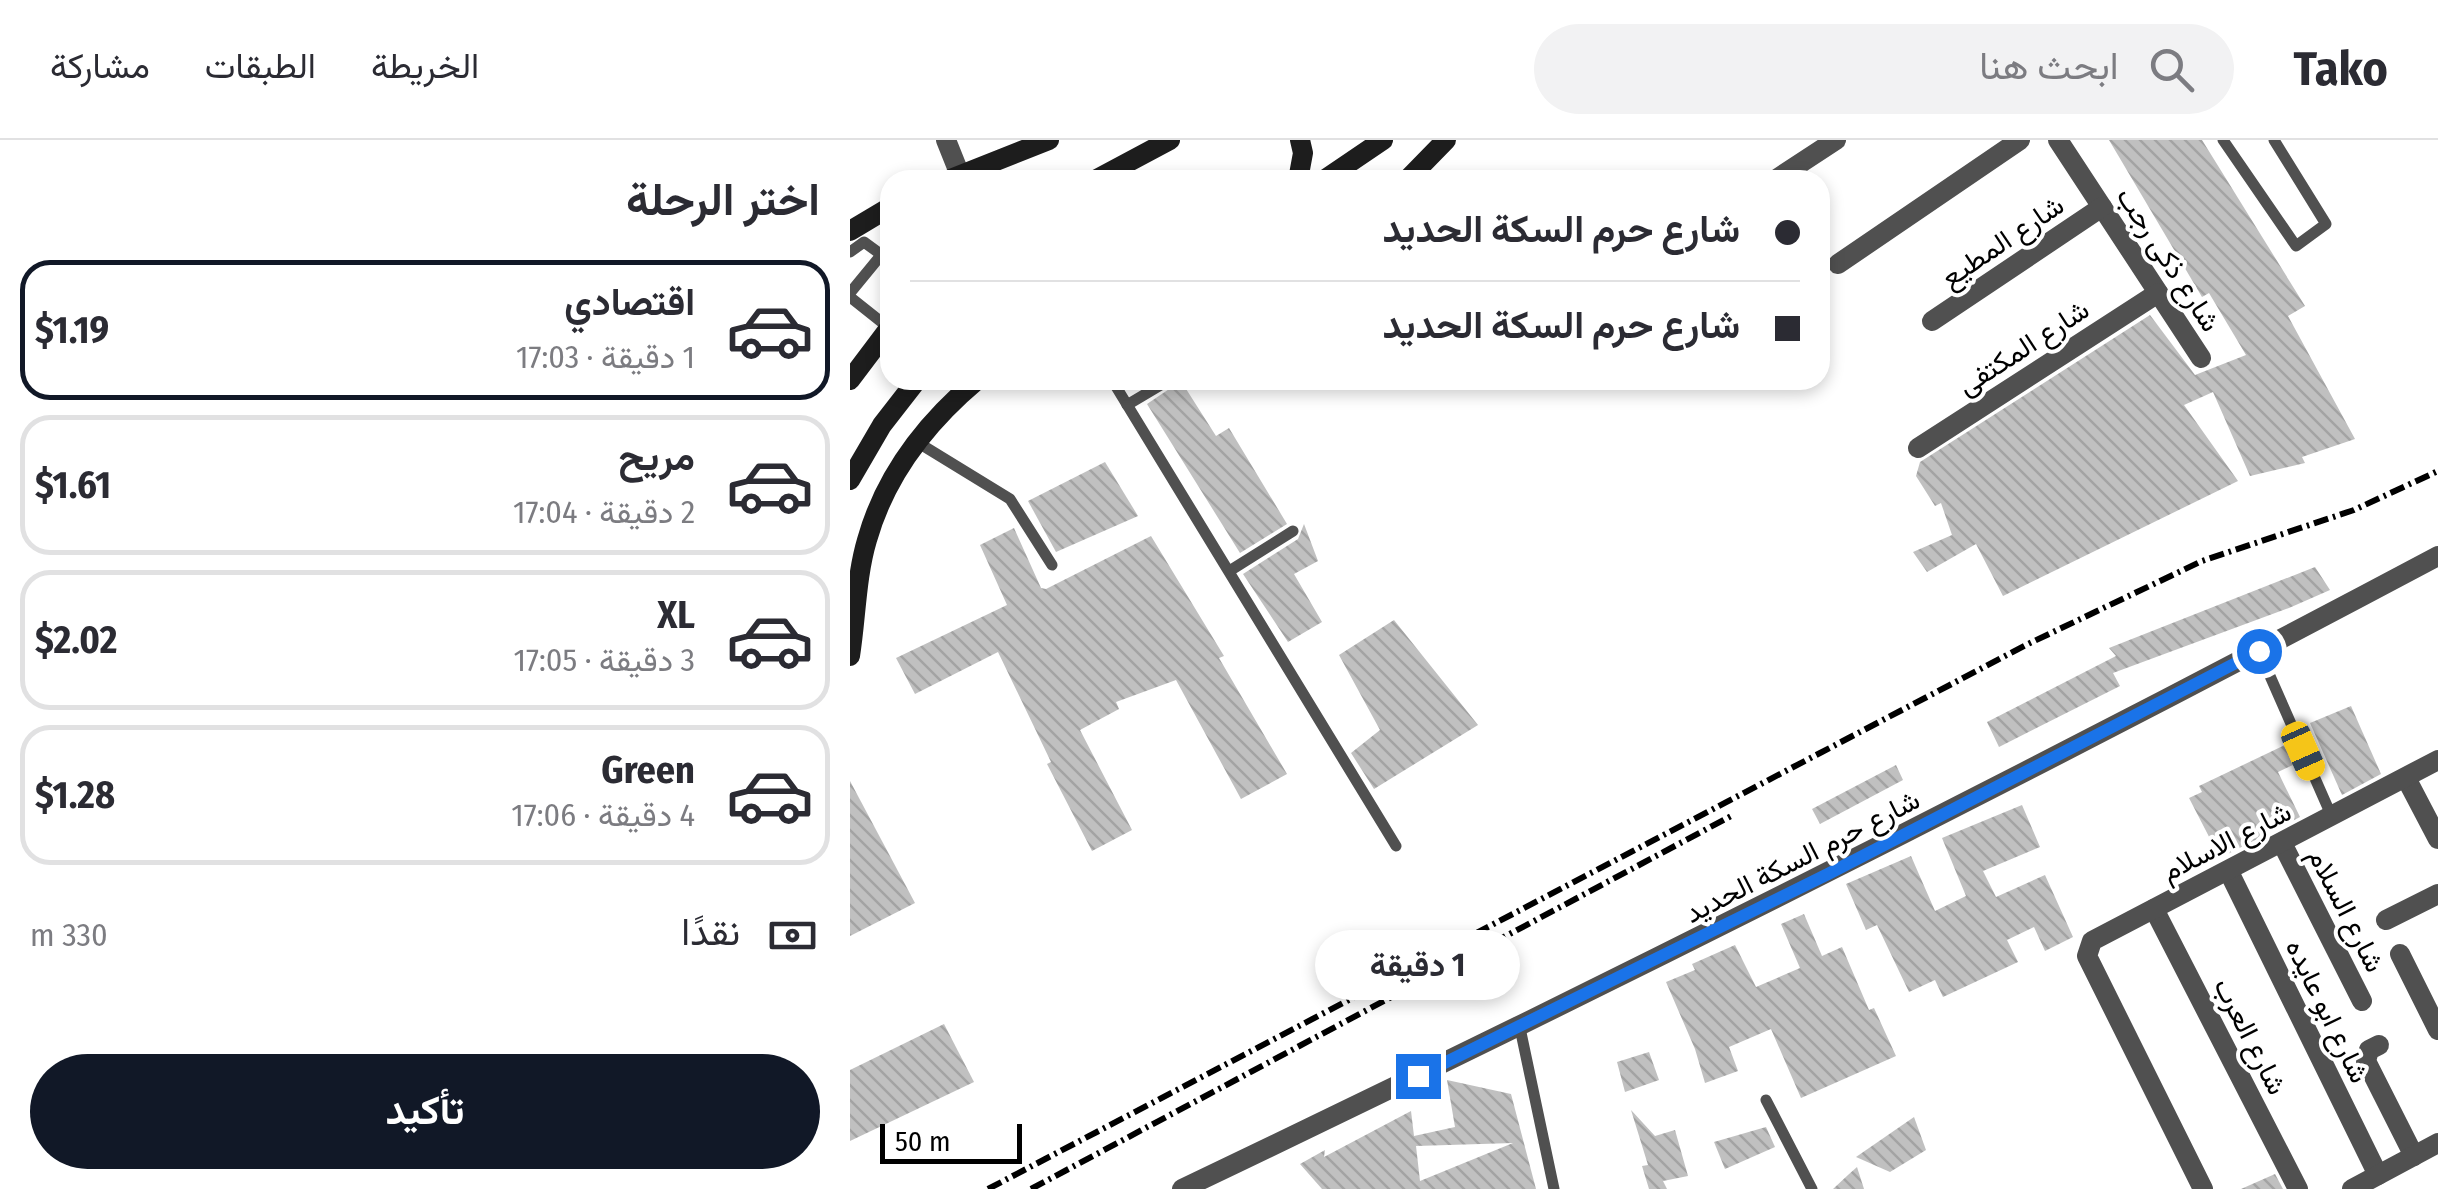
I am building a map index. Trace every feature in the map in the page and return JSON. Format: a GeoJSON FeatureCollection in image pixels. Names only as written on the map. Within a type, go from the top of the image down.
{"type":"FeatureCollection","features":[{"type":"Feature","properties":{"kind":"street"},"geometry":{"type":"LineString","coordinates":[[946,140],[952,170]]}},
{"type":"Feature","properties":{"kind":"street"},"geometry":{"type":"LineString","coordinates":[[972,170],[1049,140]]}},
{"type":"Feature","properties":{"kind":"street"},"geometry":{"type":"LineString","coordinates":[[1113,170],[1170,140]]}},
{"type":"Feature","properties":{"kind":"street"},"geometry":{"type":"LineString","coordinates":[[1300,140],[1303,153],[1300,170]]}},
{"type":"Feature","properties":{"kind":"street"},"geometry":{"type":"LineString","coordinates":[[1338,170],[1382,140]]}},
{"type":"Feature","properties":{"kind":"street"},"geometry":{"type":"LineString","coordinates":[[1417,170],[1446,140]]}},
{"type":"Feature","properties":{"kind":"street"},"geometry":{"type":"LineString","coordinates":[[1790,170],[1836,140]]}},
{"type":"Feature","properties":{"kind":"street"},"geometry":{"type":"LineString","coordinates":[[1838,264],[2020,140]]}},
{"type":"Feature","properties":{"kind":"street","name":"شارع ذكى رجب"},"geometry":{"type":"LineString","coordinates":[[2058,140],[2201,358]]}},
{"type":"Feature","properties":{"kind":"street","name":"شارع المطيع"},"geometry":{"type":"LineString","coordinates":[[1932,321],[2102,207]]}},
{"type":"Feature","properties":{"kind":"street"},"geometry":{"type":"LineString","coordinates":[[856,234],[880,215]]}},
{"type":"Feature","properties":{"kind":"street","name":"شارع المكتفى"},"geometry":{"type":"LineString","coordinates":[[1918,448],[2158,293]]}},
{"type":"Feature","properties":{"kind":"street"},"geometry":{"type":"LineString","coordinates":[[850,380],[880,340]]}},
{"type":"Feature","properties":{"kind":"street"},"geometry":{"type":"LineString","coordinates":[[850,480],[882,424],[909,390]]}},
{"type":"Feature","properties":{"kind":"street"},"geometry":{"type":"LineString","coordinates":[[850,656],[867,540],[894,477],[917,442],[967,390]]}},
{"type":"Feature","properties":{"kind":"street","name":"شارع حرم السكة الحديد"},"geometry":{"type":"LineString","coordinates":[[1182,1189],[1520,1028],[1844,866],[2438,556]]}},
{"type":"Feature","properties":{"kind":"street","name":"شارع الاسلام"},"geometry":{"type":"LineString","coordinates":[[2203,1189],[2087,956],[2092,941],[2438,760]]}},
{"type":"Feature","properties":{"kind":"street"},"geometry":{"type":"LineString","coordinates":[[2406,778],[2438,838]]}},
{"type":"Feature","properties":{"kind":"street","name":"شارع السلام"},"geometry":{"type":"LineString","coordinates":[[2282,843],[2362,1002]]}},
{"type":"Feature","properties":{"kind":"street","name":"شارع ابو عايده"},"geometry":{"type":"LineString","coordinates":[[2229,872],[2378,1175]]}},
{"type":"Feature","properties":{"kind":"street"},"geometry":{"type":"LineString","coordinates":[[2386,920],[2438,894]]}},
{"type":"Feature","properties":{"kind":"street","name":"شارع العرب"},"geometry":{"type":"LineString","coordinates":[[2154,909],[2298,1189]]}},
{"type":"Feature","properties":{"kind":"street"},"geometry":{"type":"LineString","coordinates":[[2400,954],[2438,1030]]}},
{"type":"Feature","properties":{"kind":"street"},"geometry":{"type":"LineString","coordinates":[[2379,1045],[2369,1050],[2366,1060],[2414,1156]]}},
{"type":"Feature","properties":{"kind":"street"},"geometry":{"type":"LineString","coordinates":[[2352,1189],[2438,1144]]}},
{"type":"Feature","properties":{"kind":"lane"},"geometry":{"type":"LineString","coordinates":[[2223,140],[2296,246],[2326,224],[2274,140]]}},
{"type":"Feature","properties":{"kind":"lane"},"geometry":{"type":"LineString","coordinates":[[850,252],[856,234],[880,253]]}},
{"type":"Feature","properties":{"kind":"lane"},"geometry":{"type":"LineString","coordinates":[[880,264],[850,295],[880,319]]}},
{"type":"Feature","properties":{"kind":"lane"},"geometry":{"type":"LineString","coordinates":[[1118,390],[1396,846]]}},
{"type":"Feature","properties":{"kind":"lane"},"geometry":{"type":"LineString","coordinates":[[1127,405],[1153,390]]}},
{"type":"Feature","properties":{"kind":"lane"},"geometry":{"type":"LineString","coordinates":[[917,442],[1010,498],[1052,565]]}},
{"type":"Feature","properties":{"kind":"lane"},"geometry":{"type":"LineString","coordinates":[[1231,570],[1293,531]]}},
{"type":"Feature","properties":{"kind":"lane"},"geometry":{"type":"LineString","coordinates":[[2259,651],[2332,817]]}},
{"type":"Feature","properties":{"kind":"lane"},"geometry":{"type":"LineString","coordinates":[[1520,1028],[1554,1189]]}},
{"type":"Feature","properties":{"kind":"lane"},"geometry":{"type":"LineString","coordinates":[[1766,1100],[1812,1189]]}},
{"type":"Feature","properties":{"kind":"building"},"geometry":{"type":"Polygon","coordinates":[[[2109,140],[2202,140],[2305,306],[2288,316],[2355,439],[2302,457],[2305,463],[2250,476],[2213,392],[2184,405],[2238,481],[2003,596],[1976,544],[1927,572],[1913,552],[1952,535],[1941,503],[1935,506],[1916,476],[1920,462],[2150,315],[2195,375],[2246,355],[2209,293],[2202,297],[2109,140]]]}},
{"type":"Feature","properties":{"kind":"building"},"geometry":{"type":"Polygon","coordinates":[[[1168,390],[1187,390],[1216,436],[1229,428],[1287,524],[1240,553],[1147,404],[1168,390]]]}},
{"type":"Feature","properties":{"kind":"building"},"geometry":{"type":"Polygon","coordinates":[[[1105,462],[1138,516],[1056,552],[1028,501],[1105,462]]]}},
{"type":"Feature","properties":{"kind":"building"},"geometry":{"type":"Polygon","coordinates":[[[1304,524],[1318,561],[1294,574],[1322,622],[1288,642],[1243,574],[1298,539],[1304,524]]]}},
{"type":"Feature","properties":{"kind":"building"},"geometry":{"type":"Polygon","coordinates":[[[1014,528],[1041,588],[1046,589],[1151,536],[1224,656],[1219,658],[1287,774],[1241,799],[1176,680],[1116,702],[1119,709],[1080,730],[1132,830],[1092,851],[1047,764],[1051,762],[998,652],[915,694],[896,658],[1007,605],[980,545],[1014,528]]]}},
{"type":"Feature","properties":{"kind":"building"},"geometry":{"type":"Polygon","coordinates":[[[2315,567],[2330,590],[2113,673],[2120,686],[1999,747],[1987,722],[2116,656],[2109,648],[2315,567]]]}},
{"type":"Feature","properties":{"kind":"building"},"geometry":{"type":"Polygon","coordinates":[[[1394,620],[1478,725],[1374,789],[1351,753],[1380,730],[1339,655],[1394,620]]]}},
{"type":"Feature","properties":{"kind":"building"},"geometry":{"type":"Polygon","coordinates":[[[2351,706],[2381,774],[2342,795],[2310,723],[2351,706]]]}},
{"type":"Feature","properties":{"kind":"building"},"geometry":{"type":"Polygon","coordinates":[[[2287,744],[2297,763],[2278,772],[2300,817],[2220,858],[2189,798],[2202,792],[2199,786],[2287,744]]]}},
{"type":"Feature","properties":{"kind":"building"},"geometry":{"type":"Polygon","coordinates":[[[1896,765],[1903,780],[1820,824],[1812,809],[1896,765]]]}},
{"type":"Feature","properties":{"kind":"building"},"geometry":{"type":"Polygon","coordinates":[[[850,781],[915,903],[850,936],[850,781]]]}},
{"type":"Feature","properties":{"kind":"building"},"geometry":{"type":"Polygon","coordinates":[[[2022,805],[2040,847],[1983,871],[1996,897],[2045,875],[2073,937],[2045,951],[2034,927],[2007,940],[2018,962],[1943,997],[1935,980],[1909,992],[1877,925],[1866,930],[1846,884],[1911,856],[1935,911],[1966,896],[1942,838],[2022,805]]]}},
{"type":"Feature","properties":{"kind":"building"},"geometry":{"type":"Polygon","coordinates":[[[1804,914],[1822,956],[1842,947],[1869,1010],[1874,1008],[1896,1056],[1801,1098],[1771,1029],[1729,1047],[1738,1071],[1705,1083],[1666,982],[1695,970],[1692,964],[1735,945],[1756,987],[1800,968],[1781,924],[1804,914]]]}},
{"type":"Feature","properties":{"kind":"building"},"geometry":{"type":"Polygon","coordinates":[[[944,1024],[974,1082],[850,1141],[850,1070],[944,1024]]]}},
{"type":"Feature","properties":{"kind":"building"},"geometry":{"type":"Polygon","coordinates":[[[1649,1052],[1659,1080],[1625,1092],[1617,1062],[1649,1052]]]}},
{"type":"Feature","properties":{"kind":"building"},"geometry":{"type":"Polygon","coordinates":[[[1447,1080],[1511,1094],[1536,1189],[1322,1189],[1300,1164],[1325,1150],[1324,1157],[1411,1111],[1414,1136],[1455,1127],[1447,1080]],[[1513,1143],[1416,1146],[1420,1181],[1513,1143]]]}},
{"type":"Feature","properties":{"kind":"building"},"geometry":{"type":"Polygon","coordinates":[[[1631,1110],[1655,1136],[1675,1130],[1688,1176],[1663,1181],[1667,1189],[1649,1189],[1642,1166],[1648,1165],[1631,1110]]]}},
{"type":"Feature","properties":{"kind":"building"},"geometry":{"type":"Polygon","coordinates":[[[1914,1117],[1926,1150],[1890,1172],[1856,1157],[1914,1117]]]}},
{"type":"Feature","properties":{"kind":"building"},"geometry":{"type":"Polygon","coordinates":[[[1766,1127],[1775,1147],[1725,1169],[1714,1142],[1766,1127]]]}},
{"type":"Feature","properties":{"kind":"building"},"geometry":{"type":"Polygon","coordinates":[[[1857,1167],[1864,1189],[1833,1189],[1848,1175],[1857,1167]]]}},
{"type":"Feature","properties":{"kind":"building"},"geometry":{"type":"Polygon","coordinates":[[[2275,1174],[2283,1189],[2241,1189],[2275,1174]]]}},
{"type":"Feature","properties":{"kind":"railway"},"geometry":{"type":"LineString","coordinates":[[988,1189],[2028,644],[2202,561],[2354,510],[2438,471]]}},
{"type":"Feature","properties":{"kind":"railway"},"geometry":{"type":"LineString","coordinates":[[1031,1189],[1733,815]]}},
{"type":"Feature","properties":{"kind":"route"},"geometry":{"type":"LineString","coordinates":[[1418,1076],[1828,874],[2259,651]]}}]}
